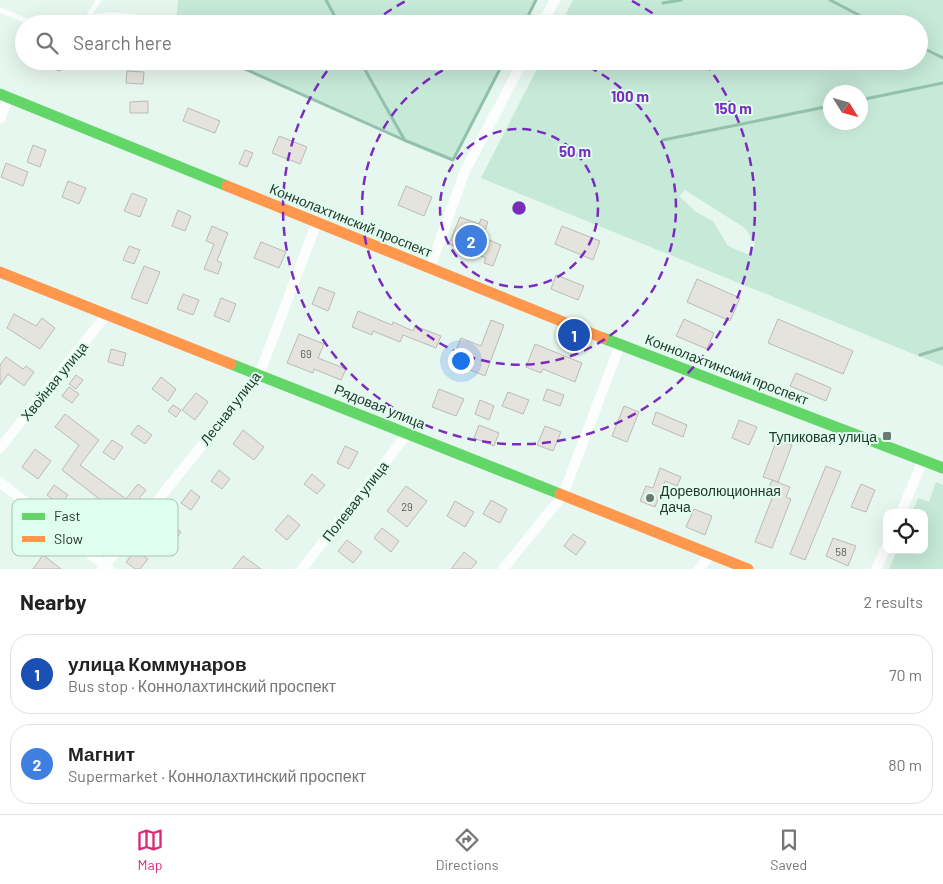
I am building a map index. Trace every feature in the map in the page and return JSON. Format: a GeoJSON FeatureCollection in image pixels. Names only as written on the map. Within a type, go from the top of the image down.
{"type":"FeatureCollection","features":[{"type":"Feature","properties":{"kind":"main road","name":"Коннолахтинский проспект"},"geometry":{"type":"LineString","coordinates":[[4,96],[620,345],[943,468]]}},
{"type":"Feature","properties":{"kind":"main road","name":"Рядовая улица"},"geometry":{"type":"LineString","coordinates":[[0,272],[748,569]]}},
{"type":"Feature","properties":{"kind":"street"},"geometry":{"type":"LineString","coordinates":[[547,15],[555,0]]}},
{"type":"Feature","properties":{"kind":"street"},"geometry":{"type":"LineString","coordinates":[[430,268],[465,172],[518,70]]}},
{"type":"Feature","properties":{"kind":"street"},"geometry":{"type":"LineString","coordinates":[[0,119],[4,96]]}},
{"type":"Feature","properties":{"kind":"street","name":"Лесная улица"},"geometry":{"type":"LineString","coordinates":[[160,499],[259,375],[317,222]]}},
{"type":"Feature","properties":{"kind":"street","name":"Хвойная улица"},"geometry":{"type":"LineString","coordinates":[[0,448],[107,314]]}},
{"type":"Feature","properties":{"kind":"street"},"geometry":{"type":"LineString","coordinates":[[503,569],[563,495],[620,345]]}},
{"type":"Feature","properties":{"kind":"street","name":"Полевая улица"},"geometry":{"type":"LineString","coordinates":[[302,569],[408,434]]}},
{"type":"Feature","properties":{"kind":"street"},"geometry":{"type":"LineString","coordinates":[[903,509],[923,460]]}},
{"type":"Feature","properties":{"kind":"street"},"geometry":{"type":"LineString","coordinates":[[0,482],[21,499]]}},
{"type":"Feature","properties":{"kind":"street"},"geometry":{"type":"LineString","coordinates":[[876,569],[883,553]]}},
{"type":"Feature","properties":{"kind":"street"},"geometry":{"type":"LineString","coordinates":[[699,569],[712,554]]}},
{"type":"Feature","properties":{"kind":"street"},"geometry":{"type":"LineString","coordinates":[[90,556],[105,568]]}},
{"type":"Feature","properties":{"kind":"street","name":"Лесная улица"},"geometry":{"type":"LineString","coordinates":[[105,568],[115,556]]}},
{"type":"Feature","properties":{"kind":"lane"},"geometry":{"type":"LineString","coordinates":[[89,15],[99,0]]}},
{"type":"Feature","properties":{"kind":"lane"},"geometry":{"type":"LineString","coordinates":[[0,10],[15,16]]}},
{"type":"Feature","properties":{"kind":"lane"},"geometry":{"type":"LineString","coordinates":[[108,15],[124,15]]}},
{"type":"Feature","properties":{"kind":"green space"},"geometry":{"type":"Polygon","coordinates":[[[178,0],[536,0],[528,15],[177,15],[178,0]]]}},
{"type":"Feature","properties":{"kind":"green space"},"geometry":{"type":"Polygon","coordinates":[[[573,0],[943,0],[943,366],[481,178],[536,70],[928,70],[928,15],[566,15],[573,0]],[[685,190],[679,196],[696,212],[713,221],[728,246],[749,255],[755,244],[745,228],[685,190]]]}},
{"type":"Feature","properties":{"kind":"green space"},"geometry":{"type":"Polygon","coordinates":[[[247,70],[499,70],[453,160],[247,70]]]}},
{"type":"Feature","properties":{"kind":"green space"},"geometry":{"type":"Polygon","coordinates":[[[936,482],[943,485],[943,569],[889,569],[895,554],[928,554],[928,509],[914,509],[918,498],[929,502],[936,482]]]}},
{"type":"Feature","properties":{"kind":"building"},"geometry":{"type":"Polygon","coordinates":[[[127,71],[144,72],[143,84],[126,83],[127,71]]]}},
{"type":"Feature","properties":{"kind":"building"},"geometry":{"type":"Polygon","coordinates":[[[148,101],[148,113],[130,113],[130,102],[148,101]]]}},
{"type":"Feature","properties":{"kind":"building"},"geometry":{"type":"Polygon","coordinates":[[[188,108],[220,121],[215,133],[183,121],[188,108]]]}},
{"type":"Feature","properties":{"kind":"building"},"geometry":{"type":"Polygon","coordinates":[[[279,136],[307,147],[300,164],[272,153],[279,136]]]}},
{"type":"Feature","properties":{"kind":"building"},"geometry":{"type":"Polygon","coordinates":[[[33,145],[46,150],[40,167],[27,162],[33,145]]]}},
{"type":"Feature","properties":{"kind":"building"},"geometry":{"type":"Polygon","coordinates":[[[245,150],[253,153],[247,167],[239,164],[245,150]]]}},
{"type":"Feature","properties":{"kind":"building"},"geometry":{"type":"Polygon","coordinates":[[[6,163],[28,172],[23,186],[1,177],[6,163]]]}},
{"type":"Feature","properties":{"kind":"building"},"geometry":{"type":"Polygon","coordinates":[[[68,181],[86,188],[79,204],[62,197],[68,181]]]}},
{"type":"Feature","properties":{"kind":"building"},"geometry":{"type":"Polygon","coordinates":[[[406,186],[432,197],[424,216],[398,205],[406,186]]]}},
{"type":"Feature","properties":{"kind":"building"},"geometry":{"type":"Polygon","coordinates":[[[132,193],[147,199],[140,217],[124,211],[132,193]]]}},
{"type":"Feature","properties":{"kind":"building"},"geometry":{"type":"Polygon","coordinates":[[[178,210],[191,216],[185,231],[172,226],[178,210]]]}},
{"type":"Feature","properties":{"kind":"building"},"geometry":{"type":"Polygon","coordinates":[[[460,217],[479,224],[481,219],[488,222],[482,237],[501,245],[493,266],[484,263],[486,258],[449,244],[460,217]]]}},
{"type":"Feature","properties":{"kind":"building"},"geometry":{"type":"Polygon","coordinates":[[[212,226],[228,233],[217,261],[222,263],[218,274],[204,269],[214,244],[206,241],[212,226]]]}},
{"type":"Feature","properties":{"kind":"building"},"geometry":{"type":"Polygon","coordinates":[[[562,226],[600,241],[593,260],[555,244],[562,226]]]}},
{"type":"Feature","properties":{"kind":"building"},"geometry":{"type":"Polygon","coordinates":[[[261,242],[286,252],[279,268],[254,258],[261,242]]]}},
{"type":"Feature","properties":{"kind":"building"},"geometry":{"type":"Polygon","coordinates":[[[129,246],[140,250],[134,264],[123,260],[129,246]]]}},
{"type":"Feature","properties":{"kind":"building"},"geometry":{"type":"Polygon","coordinates":[[[144,266],[160,272],[147,304],[131,298],[144,266]]]}},
{"type":"Feature","properties":{"kind":"building"},"geometry":{"type":"Polygon","coordinates":[[[556,275],[584,286],[578,300],[551,289],[556,275]]]}},
{"type":"Feature","properties":{"kind":"building"},"geometry":{"type":"Polygon","coordinates":[[[697,279],[740,298],[730,321],[687,302],[697,279]]]}},
{"type":"Feature","properties":{"kind":"building"},"geometry":{"type":"Polygon","coordinates":[[[319,287],[335,293],[328,311],[312,304],[319,287]]]}},
{"type":"Feature","properties":{"kind":"building"},"geometry":{"type":"Polygon","coordinates":[[[183,294],[199,300],[193,315],[177,309],[183,294]]]}},
{"type":"Feature","properties":{"kind":"building"},"geometry":{"type":"Polygon","coordinates":[[[221,298],[236,304],[229,322],[214,316],[221,298]]]}},
{"type":"Feature","properties":{"kind":"building"},"geometry":{"type":"Polygon","coordinates":[[[358,311],[392,325],[393,322],[413,331],[415,326],[441,336],[436,348],[403,335],[400,342],[373,331],[372,335],[352,327],[358,311]]]}},
{"type":"Feature","properties":{"kind":"building"},"geometry":{"type":"Polygon","coordinates":[[[14,314],[36,326],[42,318],[55,328],[40,349],[7,328],[14,314]]]}},
{"type":"Feature","properties":{"kind":"building"},"geometry":{"type":"Polygon","coordinates":[[[684,319],[714,333],[707,349],[676,336],[684,319]]]}},
{"type":"Feature","properties":{"kind":"building"},"geometry":{"type":"Polygon","coordinates":[[[778,319],[853,351],[843,374],[768,343],[778,319]]]}},
{"type":"Feature","properties":{"kind":"building"},"geometry":{"type":"Polygon","coordinates":[[[491,320],[504,325],[485,376],[468,369],[470,364],[453,358],[461,338],[481,346],[491,320]]]}},
{"type":"Feature","properties":{"kind":"building"},"geometry":{"type":"Polygon","coordinates":[[[299,334],[324,344],[318,358],[346,369],[341,380],[314,369],[313,373],[287,363],[299,334]]]}},
{"type":"Feature","properties":{"kind":"building"},"geometry":{"type":"Polygon","coordinates":[[[535,344],[582,363],[575,382],[543,369],[541,373],[526,367],[535,344]]]}},
{"type":"Feature","properties":{"kind":"building"},"geometry":{"type":"Polygon","coordinates":[[[111,349],[126,353],[123,366],[108,362],[111,349]]]}},
{"type":"Feature","properties":{"kind":"building"},"geometry":{"type":"Polygon","coordinates":[[[6,357],[23,369],[26,366],[34,372],[24,386],[8,374],[0,385],[0,365],[6,357]]]}},
{"type":"Feature","properties":{"kind":"building"},"geometry":{"type":"Polygon","coordinates":[[[796,373],[831,388],[826,401],[790,386],[796,373]]]}},
{"type":"Feature","properties":{"kind":"building"},"geometry":{"type":"Polygon","coordinates":[[[76,375],[83,380],[76,389],[69,384],[76,375]]]}},
{"type":"Feature","properties":{"kind":"building"},"geometry":{"type":"Polygon","coordinates":[[[161,377],[176,389],[168,401],[152,389],[161,377]]]}},
{"type":"Feature","properties":{"kind":"building"},"geometry":{"type":"Polygon","coordinates":[[[69,387],[79,394],[72,403],[62,396],[69,387]]]}},
{"type":"Feature","properties":{"kind":"building"},"geometry":{"type":"Polygon","coordinates":[[[439,389],[464,399],[456,416],[432,407],[439,389]]]}},
{"type":"Feature","properties":{"kind":"building"},"geometry":{"type":"Polygon","coordinates":[[[547,389],[564,395],[560,406],[543,400],[547,389]]]}},
{"type":"Feature","properties":{"kind":"building"},"geometry":{"type":"Polygon","coordinates":[[[508,392],[529,400],[523,414],[502,406],[508,392]]]}},
{"type":"Feature","properties":{"kind":"building"},"geometry":{"type":"Polygon","coordinates":[[[196,393],[208,402],[195,420],[182,410],[196,393]]]}},
{"type":"Feature","properties":{"kind":"building"},"geometry":{"type":"Polygon","coordinates":[[[480,400],[494,406],[489,420],[475,414],[480,400]]]}},
{"type":"Feature","properties":{"kind":"building"},"geometry":{"type":"Polygon","coordinates":[[[173,405],[181,410],[176,417],[168,411],[173,405]]]}},
{"type":"Feature","properties":{"kind":"building"},"geometry":{"type":"Polygon","coordinates":[[[624,406],[639,412],[627,442],[612,436],[624,406]]]}},
{"type":"Feature","properties":{"kind":"building"},"geometry":{"type":"Polygon","coordinates":[[[656,412],[687,425],[683,437],[652,424],[656,412]]]}},
{"type":"Feature","properties":{"kind":"building"},"geometry":{"type":"Polygon","coordinates":[[[65,414],[99,440],[80,465],[126,499],[99,499],[62,470],[79,445],[55,427],[65,414]]]}},
{"type":"Feature","properties":{"kind":"building"},"geometry":{"type":"Polygon","coordinates":[[[739,420],[757,427],[749,445],[732,438],[739,420]]]}},
{"type":"Feature","properties":{"kind":"building"},"geometry":{"type":"Polygon","coordinates":[[[138,425],[152,435],[145,444],[131,434],[138,425]]]}},
{"type":"Feature","properties":{"kind":"building"},"geometry":{"type":"Polygon","coordinates":[[[479,425],[499,433],[494,446],[474,438],[479,425]]]}},
{"type":"Feature","properties":{"kind":"building"},"geometry":{"type":"Polygon","coordinates":[[[545,426],[561,432],[553,451],[537,445],[545,426]]]}},
{"type":"Feature","properties":{"kind":"building"},"geometry":{"type":"Polygon","coordinates":[[[243,430],[264,447],[254,460],[233,444],[243,430]]]}},
{"type":"Feature","properties":{"kind":"building"},"geometry":{"type":"Polygon","coordinates":[[[777,439],[792,445],[778,482],[763,477],[777,439]]]}},
{"type":"Feature","properties":{"kind":"building"},"geometry":{"type":"Polygon","coordinates":[[[112,440],[123,447],[114,460],[103,452],[112,440]]]}},
{"type":"Feature","properties":{"kind":"building"},"geometry":{"type":"Polygon","coordinates":[[[345,446],[358,452],[349,469],[337,463],[345,446]]]}},
{"type":"Feature","properties":{"kind":"building"},"geometry":{"type":"Polygon","coordinates":[[[35,449],[51,461],[38,479],[22,467],[35,449]]]}},
{"type":"Feature","properties":{"kind":"building"},"geometry":{"type":"Polygon","coordinates":[[[826,466],[841,472],[805,560],[790,554],[826,466]]]}},
{"type":"Feature","properties":{"kind":"building"},"geometry":{"type":"Polygon","coordinates":[[[660,468],[681,477],[677,486],[665,481],[655,507],[640,501],[646,486],[653,488],[660,468]]]}},
{"type":"Feature","properties":{"kind":"building"},"geometry":{"type":"Polygon","coordinates":[[[219,470],[230,479],[222,489],[211,481],[219,470]]]}},
{"type":"Feature","properties":{"kind":"building"},"geometry":{"type":"Polygon","coordinates":[[[312,474],[325,485],[317,494],[304,484],[312,474]]]}},
{"type":"Feature","properties":{"kind":"building"},"geometry":{"type":"Polygon","coordinates":[[[772,480],[790,487],[786,497],[791,499],[772,548],[755,542],[774,493],[768,490],[772,480]]]}},
{"type":"Feature","properties":{"kind":"building"},"geometry":{"type":"Polygon","coordinates":[[[138,484],[146,490],[138,499],[126,499],[138,484]]]}},
{"type":"Feature","properties":{"kind":"building"},"geometry":{"type":"Polygon","coordinates":[[[861,484],[875,490],[866,512],[851,507],[861,484]]]}},
{"type":"Feature","properties":{"kind":"building"},"geometry":{"type":"Polygon","coordinates":[[[54,485],[68,495],[65,499],[52,499],[47,495],[54,485]]]}},
{"type":"Feature","properties":{"kind":"building"},"geometry":{"type":"Polygon","coordinates":[[[406,486],[427,501],[407,527],[387,511],[406,486]]]}},
{"type":"Feature","properties":{"kind":"building"},"geometry":{"type":"Polygon","coordinates":[[[191,490],[200,497],[191,510],[181,503],[191,490]]]}},
{"type":"Feature","properties":{"kind":"building"},"geometry":{"type":"Polygon","coordinates":[[[491,500],[507,509],[500,523],[483,514],[491,500]]]}},
{"type":"Feature","properties":{"kind":"building"},"geometry":{"type":"Polygon","coordinates":[[[455,501],[474,512],[465,527],[447,516],[455,501]]]}},
{"type":"Feature","properties":{"kind":"building"},"geometry":{"type":"Polygon","coordinates":[[[694,509],[712,516],[705,535],[686,527],[694,509]]]}},
{"type":"Feature","properties":{"kind":"building"},"geometry":{"type":"Polygon","coordinates":[[[288,515],[300,525],[287,540],[275,530],[288,515]]]}},
{"type":"Feature","properties":{"kind":"building"},"geometry":{"type":"Polygon","coordinates":[[[382,528],[399,541],[391,552],[374,538],[382,528]]]}},
{"type":"Feature","properties":{"kind":"building"},"geometry":{"type":"Polygon","coordinates":[[[573,534],[586,542],[576,555],[564,546],[573,534]]]}},
{"type":"Feature","properties":{"kind":"building"},"geometry":{"type":"Polygon","coordinates":[[[833,538],[856,546],[848,566],[826,556],[833,538]]]}},
{"type":"Feature","properties":{"kind":"building"},"geometry":{"type":"Polygon","coordinates":[[[347,540],[362,552],[353,563],[338,551],[347,540]]]}},
{"type":"Feature","properties":{"kind":"building"},"geometry":{"type":"Polygon","coordinates":[[[464,552],[477,562],[471,569],[451,569],[464,552]]]}},
{"type":"Feature","properties":{"kind":"building"},"geometry":{"type":"Polygon","coordinates":[[[42,556],[44,556],[61,569],[33,569],[42,556]]]}},
{"type":"Feature","properties":{"kind":"building"},"geometry":{"type":"Polygon","coordinates":[[[131,556],[144,556],[148,559],[140,569],[135,569],[126,562],[131,556]]]}},
{"type":"Feature","properties":{"kind":"building"},"geometry":{"type":"Polygon","coordinates":[[[243,556],[261,569],[233,569],[243,556]]]}},
{"type":"Feature","properties":{"kind":"waterway"},"geometry":{"type":"LineString","coordinates":[[326,0],[334,15]]}},
{"type":"Feature","properties":{"kind":"waterway"},"geometry":{"type":"LineString","coordinates":[[528,15],[536,0]]}},
{"type":"Feature","properties":{"kind":"waterway"},"geometry":{"type":"LineString","coordinates":[[663,3],[681,0]]}},
{"type":"Feature","properties":{"kind":"waterway"},"geometry":{"type":"LineString","coordinates":[[830,0],[859,15]]}},
{"type":"Feature","properties":{"kind":"waterway"},"geometry":{"type":"LineString","coordinates":[[928,50],[943,58]]}},
{"type":"Feature","properties":{"kind":"waterway"},"geometry":{"type":"LineString","coordinates":[[247,70],[453,160],[499,70]]}},
{"type":"Feature","properties":{"kind":"waterway"},"geometry":{"type":"LineString","coordinates":[[365,70],[404,139]]}},
{"type":"Feature","properties":{"kind":"waterway"},"geometry":{"type":"LineString","coordinates":[[868,98],[943,83]]}},
{"type":"Feature","properties":{"kind":"waterway"},"geometry":{"type":"LineString","coordinates":[[663,140],[823,107]]}},
{"type":"Feature","properties":{"kind":"waterway"},"geometry":{"type":"LineString","coordinates":[[920,355],[943,348]]}},
{"type":"Feature","properties":{"kind":"traffic: fast"},"geometry":{"type":"LineString","coordinates":[[0,94],[227,186]]}},
{"type":"Feature","properties":{"kind":"traffic: fast"},"geometry":{"type":"LineString","coordinates":[[603,338],[943,468]]}},
{"type":"Feature","properties":{"kind":"traffic: fast"},"geometry":{"type":"LineString","coordinates":[[231,364],[560,494]]}},
{"type":"Feature","properties":{"kind":"traffic: slow"},"geometry":{"type":"LineString","coordinates":[[227,186],[603,338]]}},
{"type":"Feature","properties":{"kind":"traffic: slow"},"geometry":{"type":"LineString","coordinates":[[0,272],[231,364]]}},
{"type":"Feature","properties":{"kind":"traffic: slow"},"geometry":{"type":"LineString","coordinates":[[560,494],[748,569]]}},
{"type":"Feature","properties":{"kind":"place","name":"Магнит"},"geometry":{"type":"Point","coordinates":[471,241]}},
{"type":"Feature","properties":{"kind":"place","name":"улица Коммунаров"},"geometry":{"type":"Point","coordinates":[574,335]}},
{"type":"Feature","properties":{"kind":"place","name":"Тупиковая улица"},"geometry":{"type":"Point","coordinates":[887,436]}},
{"type":"Feature","properties":{"kind":"place","name":"Дореволюционная дача"},"geometry":{"type":"Point","coordinates":[650,498]}}]}
